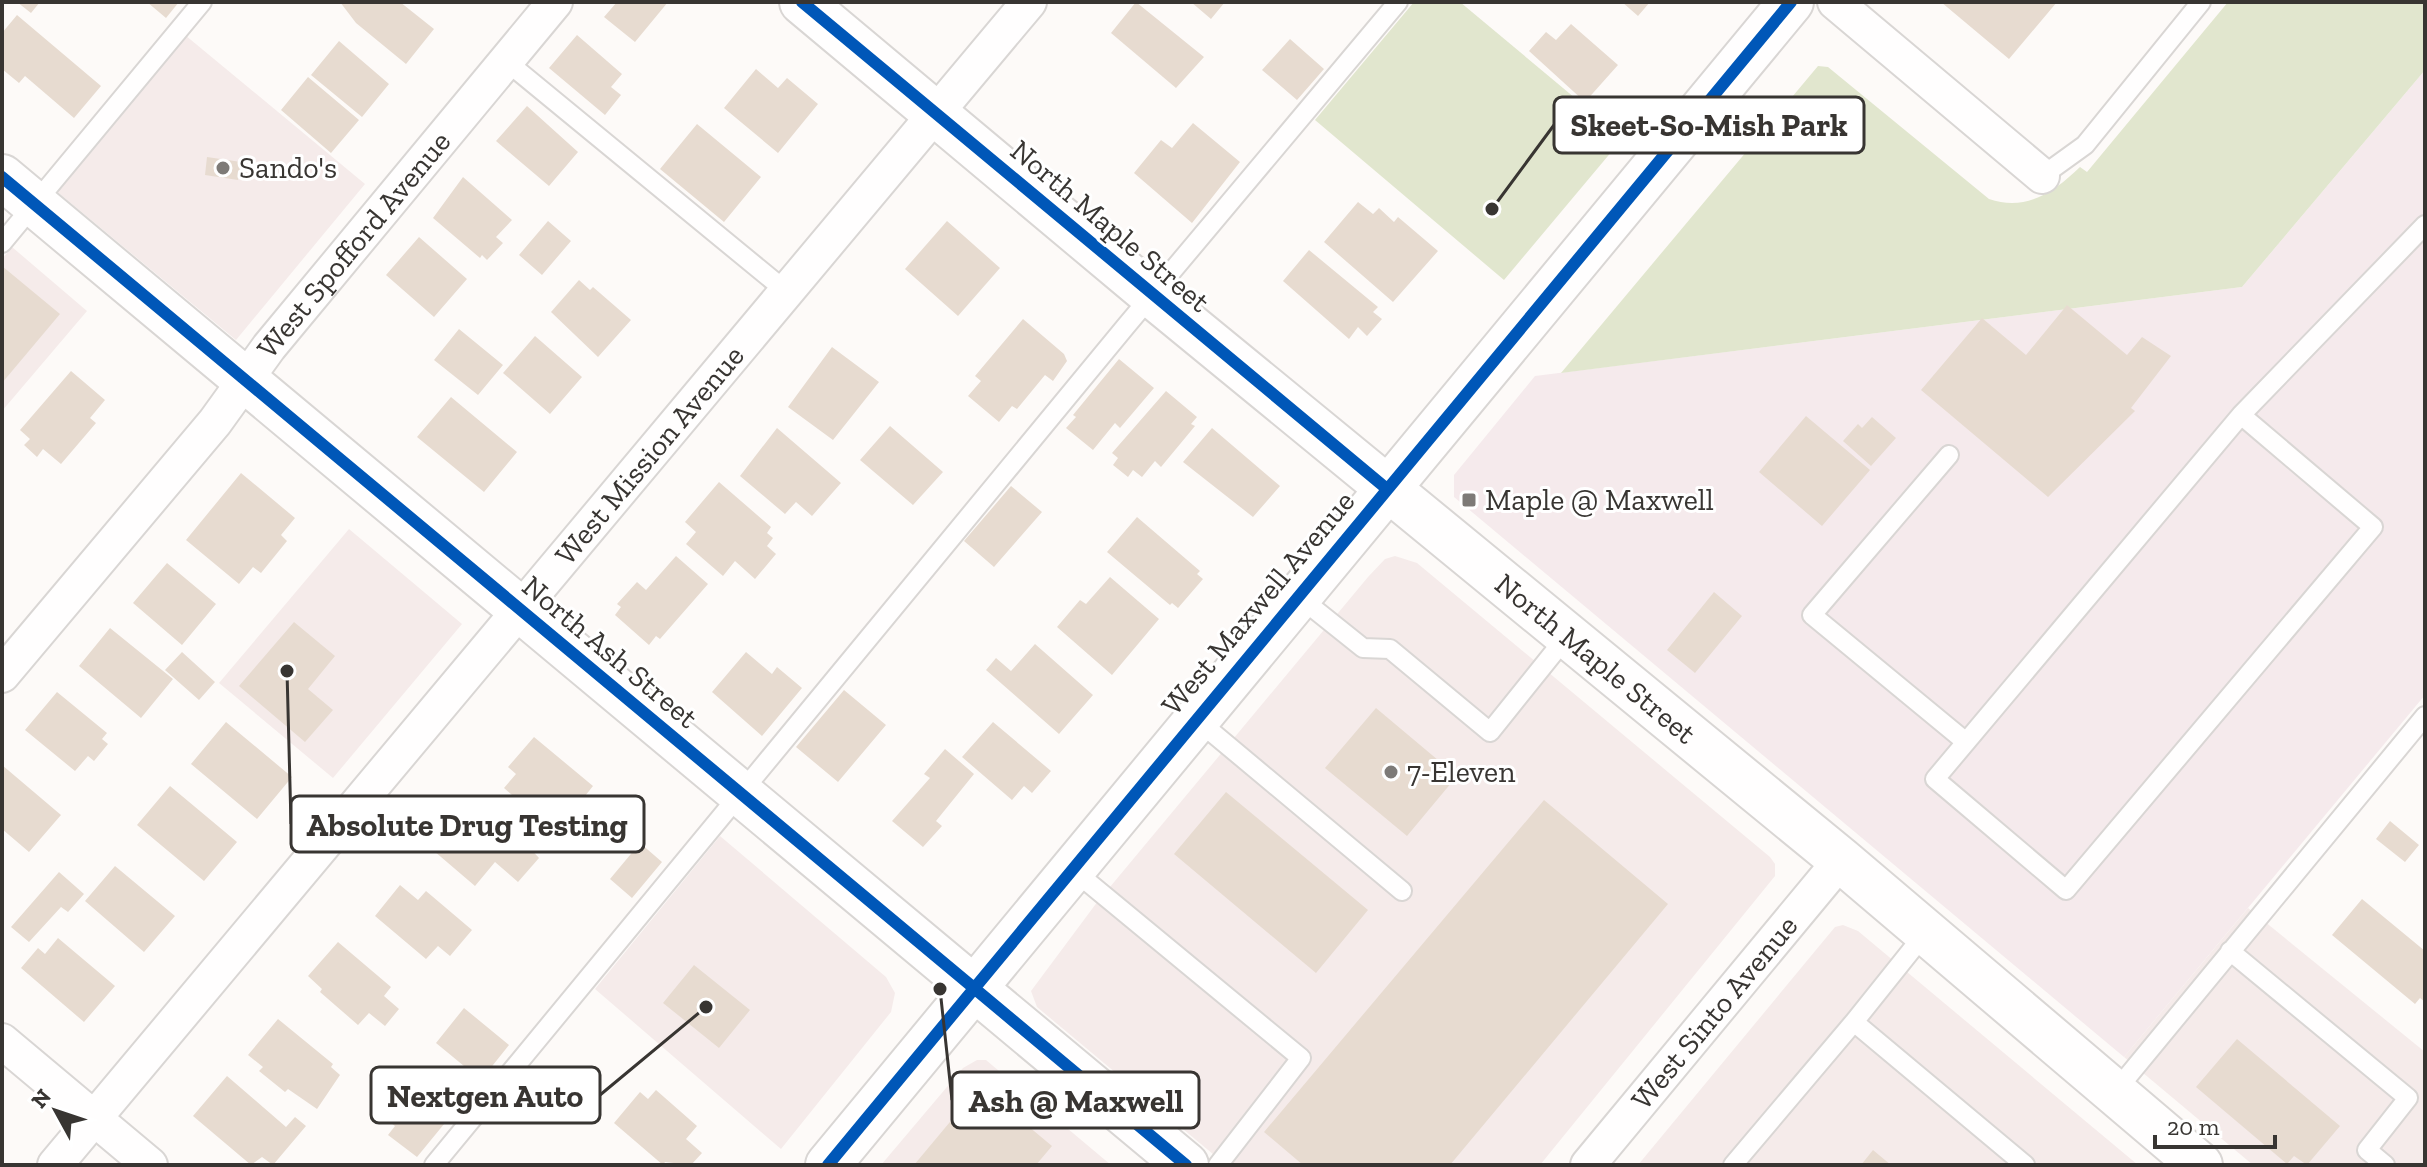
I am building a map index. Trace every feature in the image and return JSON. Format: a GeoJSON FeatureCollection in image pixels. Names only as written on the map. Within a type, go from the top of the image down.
{"type":"FeatureCollection","features":[{"type":"Feature","properties":{"kind":"main road","name":"North Maple Street"},"geometry":{"type":"LineString","coordinates":[[802,2],[1152,295],[1841,860],[2200,1165]]}},
{"type":"Feature","properties":{"kind":"main road","name":"West Maxwell Avenue"},"geometry":{"type":"LineString","coordinates":[[828,1165],[1791,2]]}},
{"type":"Feature","properties":{"kind":"main road","name":"North Ash Street"},"geometry":{"type":"LineString","coordinates":[[18,191],[1186,1165]]}},
{"type":"Feature","properties":{"kind":"street","name":"West Spofford Avenue"},"geometry":{"type":"LineString","coordinates":[[2,675],[215,422],[245,381],[555,2]]}},
{"type":"Feature","properties":{"kind":"street","name":"West Mission Avenue"},"geometry":{"type":"LineString","coordinates":[[55,1165],[1029,2]]}},
{"type":"Feature","properties":{"kind":"street"},"geometry":{"type":"LineString","coordinates":[[1835,2],[2042,176]]}},
{"type":"Feature","properties":{"kind":"street","name":"West Sinto Avenue"},"geometry":{"type":"LineString","coordinates":[[1588,1165],[1841,860]]}},
{"type":"Feature","properties":{"kind":"street"},"geometry":{"type":"LineString","coordinates":[[2,1041],[150,1165]]}},
{"type":"Feature","properties":{"kind":"lane"},"geometry":{"type":"LineString","coordinates":[[2,243],[18,191],[202,2]]}},
{"type":"Feature","properties":{"kind":"lane"},"geometry":{"type":"LineString","coordinates":[[434,1165],[742,796],[1152,295],[1398,2]]}},
{"type":"Feature","properties":{"kind":"lane"},"geometry":{"type":"LineString","coordinates":[[2042,176],[2085,145],[2201,2]]}},
{"type":"Feature","properties":{"kind":"lane"},"geometry":{"type":"LineString","coordinates":[[506,61],[787,292]]}},
{"type":"Feature","properties":{"kind":"lane"},"geometry":{"type":"LineString","coordinates":[[2241,415],[2373,527],[2066,890],[1935,779],[2241,415],[2425,225]]}},
{"type":"Feature","properties":{"kind":"lane"},"geometry":{"type":"LineString","coordinates":[[1949,455],[1812,615],[1966,742]]}},
{"type":"Feature","properties":{"kind":"lane"},"geometry":{"type":"LineString","coordinates":[[1298,596],[1363,648],[1390,649],[1490,732],[1567,636]]}},
{"type":"Feature","properties":{"kind":"lane"},"geometry":{"type":"LineString","coordinates":[[2114,1093],[2425,716]]}},
{"type":"Feature","properties":{"kind":"lane"},"geometry":{"type":"LineString","coordinates":[[1196,719],[1402,891]]}},
{"type":"Feature","properties":{"kind":"lane"},"geometry":{"type":"LineString","coordinates":[[1072,869],[1301,1058],[1218,1165]]}},
{"type":"Feature","properties":{"kind":"lane"},"geometry":{"type":"LineString","coordinates":[[1733,1165],[1926,932]]}},
{"type":"Feature","properties":{"kind":"lane"},"geometry":{"type":"LineString","coordinates":[[2230,951],[2408,1098],[2367,1150],[2385,1165]]}},
{"type":"Feature","properties":{"kind":"lane"},"geometry":{"type":"LineString","coordinates":[[1854,1022],[2025,1165]]}},
{"type":"Feature","properties":{"kind":"shaded area"},"geometry":{"type":"Polygon","coordinates":[[[185,35],[365,184],[236,340],[55,190],[185,35]]]}},
{"type":"Feature","properties":{"kind":"shaded area"},"geometry":{"type":"Polygon","coordinates":[[[2425,70],[2425,695],[2124,1057],[1454,497],[1454,475],[1535,376],[2242,287],[2425,70]]]}},
{"type":"Feature","properties":{"kind":"shaded area"},"geometry":{"type":"Polygon","coordinates":[[[12,247],[87,311],[2,411],[2,259],[12,247]]]}},
{"type":"Feature","properties":{"kind":"shaded area"},"geometry":{"type":"Polygon","coordinates":[[[349,529],[462,624],[333,778],[219,683],[349,529]]]}},
{"type":"Feature","properties":{"kind":"shaded area"},"geometry":{"type":"Polygon","coordinates":[[[1395,556],[1417,563],[1770,857],[1775,864],[1775,876],[1540,1165],[1226,1165],[1037,1007],[1031,991],[1095,905],[1368,577],[1385,559],[1395,556]]]}},
{"type":"Feature","properties":{"kind":"shaded area"},"geometry":{"type":"Polygon","coordinates":[[[720,836],[886,977],[895,993],[891,1012],[781,1149],[595,989],[720,836]]]}},
{"type":"Feature","properties":{"kind":"shaded area"},"geometry":{"type":"Polygon","coordinates":[[[2248,908],[2425,1052],[2425,1165],[2253,1165],[2124,1057],[2248,908]]]}},
{"type":"Feature","properties":{"kind":"shaded area"},"geometry":{"type":"Polygon","coordinates":[[[1843,925],[1858,931],[2138,1165],[1638,1165],[1835,927],[1843,925]]]}},
{"type":"Feature","properties":{"kind":"shaded area"},"geometry":{"type":"Polygon","coordinates":[[[977,1060],[986,1060],[1111,1165],[881,1165],[963,1068],[977,1060]]]}},
{"type":"Feature","properties":{"kind":"green space"},"geometry":{"type":"Polygon","coordinates":[[[1414,2],[1460,2],[1623,138],[1504,280],[1315,120],[1414,2]]]}},
{"type":"Feature","properties":{"kind":"green space"},"geometry":{"type":"Polygon","coordinates":[[[2228,2],[2425,2],[2425,70],[2242,287],[1561,373],[1818,66],[1828,67],[1989,199],[2015,203],[2050,192],[2080,167],[2087,172],[2228,2]]]}},
{"type":"Feature","properties":{"kind":"building"},"geometry":{"type":"Polygon","coordinates":[[[17,2],[40,2],[31,13],[17,2]]]}},
{"type":"Feature","properties":{"kind":"building"},"geometry":{"type":"Polygon","coordinates":[[[147,2],[179,2],[166,18],[147,2]]]}},
{"type":"Feature","properties":{"kind":"building"},"geometry":{"type":"Polygon","coordinates":[[[340,2],[400,2],[434,29],[406,64],[356,23],[340,2]]]}},
{"type":"Feature","properties":{"kind":"building"},"geometry":{"type":"Polygon","coordinates":[[[617,2],[668,2],[635,42],[604,17],[617,2]]]}},
{"type":"Feature","properties":{"kind":"building"},"geometry":{"type":"Polygon","coordinates":[[[1136,2],[1204,57],[1176,88],[1111,33],[1136,2]]]}},
{"type":"Feature","properties":{"kind":"building"},"geometry":{"type":"Polygon","coordinates":[[[1191,2],[1225,2],[1211,19],[1191,2]]]}},
{"type":"Feature","properties":{"kind":"building"},"geometry":{"type":"Polygon","coordinates":[[[1622,2],[1650,2],[1638,16],[1622,2]]]}},
{"type":"Feature","properties":{"kind":"building"},"geometry":{"type":"Polygon","coordinates":[[[1941,2],[2057,2],[2009,59],[1941,2]]]}},
{"type":"Feature","properties":{"kind":"building"},"geometry":{"type":"Polygon","coordinates":[[[17,15],[101,86],[74,118],[25,76],[19,83],[2,69],[2,33],[17,15]]]}},
{"type":"Feature","properties":{"kind":"building"},"geometry":{"type":"Polygon","coordinates":[[[1571,24],[1618,65],[1585,102],[1529,51],[1546,32],[1556,40],[1571,24]]]}},
{"type":"Feature","properties":{"kind":"building"},"geometry":{"type":"Polygon","coordinates":[[[577,35],[622,74],[611,87],[621,95],[605,115],[549,68],[577,35]]]}},
{"type":"Feature","properties":{"kind":"building"},"geometry":{"type":"Polygon","coordinates":[[[1290,39],[1324,69],[1297,100],[1262,70],[1290,39]]]}},
{"type":"Feature","properties":{"kind":"building"},"geometry":{"type":"Polygon","coordinates":[[[339,41],[389,84],[362,117],[311,75],[339,41]]]}},
{"type":"Feature","properties":{"kind":"building"},"geometry":{"type":"Polygon","coordinates":[[[756,69],[778,88],[787,78],[818,104],[778,153],[724,108],[756,69]]]}},
{"type":"Feature","properties":{"kind":"building"},"geometry":{"type":"Polygon","coordinates":[[[308,77],[359,120],[331,153],[281,110],[308,77]]]}},
{"type":"Feature","properties":{"kind":"building"},"geometry":{"type":"Polygon","coordinates":[[[527,106],[578,152],[549,186],[496,141],[527,106]]]}},
{"type":"Feature","properties":{"kind":"building"},"geometry":{"type":"Polygon","coordinates":[[[1193,123],[1240,162],[1192,223],[1134,173],[1161,140],[1172,148],[1193,123]]]}},
{"type":"Feature","properties":{"kind":"building"},"geometry":{"type":"Polygon","coordinates":[[[697,124],[761,177],[724,222],[660,169],[697,124]]]}},
{"type":"Feature","properties":{"kind":"building","name":"Sando's"},"geometry":{"type":"Polygon","coordinates":[[[207,157],[241,162],[238,180],[205,175],[207,157]]]}},
{"type":"Feature","properties":{"kind":"building"},"geometry":{"type":"Polygon","coordinates":[[[463,177],[512,220],[496,237],[503,243],[487,260],[482,255],[480,258],[433,218],[463,177]]]}},
{"type":"Feature","properties":{"kind":"building"},"geometry":{"type":"Polygon","coordinates":[[[1358,202],[1373,214],[1379,208],[1394,222],[1398,217],[1438,251],[1393,302],[1324,242],[1358,202]]]}},
{"type":"Feature","properties":{"kind":"building"},"geometry":{"type":"Polygon","coordinates":[[[548,221],[571,241],[542,275],[519,255],[548,221]]]}},
{"type":"Feature","properties":{"kind":"building"},"geometry":{"type":"Polygon","coordinates":[[[947,221],[1000,268],[958,316],[905,269],[947,221]]]}},
{"type":"Feature","properties":{"kind":"building"},"geometry":{"type":"Polygon","coordinates":[[[419,237],[467,279],[434,317],[386,275],[419,237]]]}},
{"type":"Feature","properties":{"kind":"building"},"geometry":{"type":"Polygon","coordinates":[[[1309,250],[1378,307],[1373,312],[1382,319],[1367,336],[1358,327],[1349,339],[1283,281],[1309,250]]]}},
{"type":"Feature","properties":{"kind":"building"},"geometry":{"type":"Polygon","coordinates":[[[2,266],[60,314],[2,383],[2,266]]]}},
{"type":"Feature","properties":{"kind":"building"},"geometry":{"type":"Polygon","coordinates":[[[579,280],[590,290],[593,287],[631,320],[598,357],[551,312],[579,280]]]}},
{"type":"Feature","properties":{"kind":"building"},"geometry":{"type":"Polygon","coordinates":[[[2067,305],[2127,355],[2142,337],[2171,356],[2131,408],[2135,411],[2048,497],[1921,390],[1982,318],[2026,355],[2067,305]]]}},
{"type":"Feature","properties":{"kind":"building"},"geometry":{"type":"Polygon","coordinates":[[[1023,319],[1064,354],[1067,361],[1053,381],[1045,375],[1017,409],[1012,406],[999,422],[968,396],[981,381],[975,376],[1023,319]]]}},
{"type":"Feature","properties":{"kind":"building"},"geometry":{"type":"Polygon","coordinates":[[[459,329],[503,365],[478,395],[434,360],[459,329]]]}},
{"type":"Feature","properties":{"kind":"building"},"geometry":{"type":"Polygon","coordinates":[[[535,336],[582,377],[550,414],[503,373],[535,336]]]}},
{"type":"Feature","properties":{"kind":"building"},"geometry":{"type":"Polygon","coordinates":[[[832,347],[879,382],[833,440],[788,407],[832,347]]]}},
{"type":"Feature","properties":{"kind":"building"},"geometry":{"type":"Polygon","coordinates":[[[1119,359],[1154,388],[1120,428],[1115,423],[1093,450],[1066,428],[1119,359]]]}},
{"type":"Feature","properties":{"kind":"building"},"geometry":{"type":"Polygon","coordinates":[[[71,371],[105,400],[90,418],[96,423],[61,464],[43,449],[37,457],[24,445],[30,439],[20,430],[71,371]]]}},
{"type":"Feature","properties":{"kind":"building"},"geometry":{"type":"Polygon","coordinates":[[[1166,391],[1197,417],[1191,424],[1195,426],[1161,467],[1155,461],[1142,477],[1133,470],[1128,477],[1113,465],[1118,458],[1112,453],[1166,391]]]}},
{"type":"Feature","properties":{"kind":"building"},"geometry":{"type":"Polygon","coordinates":[[[451,397],[517,452],[484,492],[417,437],[451,397]]]}},
{"type":"Feature","properties":{"kind":"building"},"geometry":{"type":"Polygon","coordinates":[[[1806,416],[1870,470],[1822,526],[1759,472],[1806,416]]]}},
{"type":"Feature","properties":{"kind":"building"},"geometry":{"type":"Polygon","coordinates":[[[1872,417],[1896,438],[1871,466],[1843,441],[1858,424],[1862,428],[1872,417]]]}},
{"type":"Feature","properties":{"kind":"building"},"geometry":{"type":"Polygon","coordinates":[[[890,426],[943,472],[913,505],[860,460],[890,426]]]}},
{"type":"Feature","properties":{"kind":"building"},"geometry":{"type":"Polygon","coordinates":[[[777,428],[841,483],[812,516],[796,502],[785,514],[740,476],[777,428]]]}},
{"type":"Feature","properties":{"kind":"building"},"geometry":{"type":"Polygon","coordinates":[[[1212,428],[1280,486],[1253,517],[1183,462],[1212,428]]]}},
{"type":"Feature","properties":{"kind":"building"},"geometry":{"type":"Polygon","coordinates":[[[241,473],[295,518],[281,535],[287,541],[261,573],[253,567],[239,584],[186,540],[241,473]]]}},
{"type":"Feature","properties":{"kind":"building"},"geometry":{"type":"Polygon","coordinates":[[[719,482],[771,527],[767,533],[773,538],[767,546],[776,554],[755,579],[735,561],[723,576],[686,544],[696,532],[685,522],[719,482]]]}},
{"type":"Feature","properties":{"kind":"building"},"geometry":{"type":"Polygon","coordinates":[[[1011,486],[1042,512],[994,567],[964,541],[1011,486]]]}},
{"type":"Feature","properties":{"kind":"building"},"geometry":{"type":"Polygon","coordinates":[[[1137,517],[1200,571],[1197,574],[1203,579],[1178,608],[1172,603],[1170,605],[1107,552],[1137,517]]]}},
{"type":"Feature","properties":{"kind":"building"},"geometry":{"type":"Polygon","coordinates":[[[676,556],[708,584],[660,639],[656,636],[649,645],[615,615],[621,607],[617,604],[637,582],[646,590],[676,556]]]}},
{"type":"Feature","properties":{"kind":"building"},"geometry":{"type":"Polygon","coordinates":[[[167,563],[216,604],[182,645],[133,603],[167,563]]]}},
{"type":"Feature","properties":{"kind":"building"},"geometry":{"type":"Polygon","coordinates":[[[1110,577],[1159,619],[1112,675],[1057,627],[1080,600],[1086,604],[1110,577]]]}},
{"type":"Feature","properties":{"kind":"building"},"geometry":{"type":"Polygon","coordinates":[[[1714,592],[1742,616],[1695,673],[1667,650],[1714,592]]]}},
{"type":"Feature","properties":{"kind":"building"},"geometry":{"type":"Polygon","coordinates":[[[294,622],[335,656],[308,689],[333,710],[305,742],[239,686],[294,622]]]}},
{"type":"Feature","properties":{"kind":"building"},"geometry":{"type":"Polygon","coordinates":[[[110,628],[173,679],[141,718],[79,666],[110,628]]]}},
{"type":"Feature","properties":{"kind":"building"},"geometry":{"type":"Polygon","coordinates":[[[1035,644],[1093,695],[1059,734],[986,670],[996,658],[1011,671],[1035,644]]]}},
{"type":"Feature","properties":{"kind":"building"},"geometry":{"type":"Polygon","coordinates":[[[182,652],[215,682],[199,700],[165,670],[182,652]]]}},
{"type":"Feature","properties":{"kind":"building"},"geometry":{"type":"Polygon","coordinates":[[[746,652],[772,674],[777,667],[802,688],[762,736],[712,692],[746,652]]]}},
{"type":"Feature","properties":{"kind":"building"},"geometry":{"type":"Polygon","coordinates":[[[844,690],[886,725],[838,782],[796,747],[844,690]]]}},
{"type":"Feature","properties":{"kind":"building"},"geometry":{"type":"Polygon","coordinates":[[[57,692],[107,733],[102,739],[108,744],[94,761],[88,756],[75,771],[25,730],[57,692]]]}},
{"type":"Feature","properties":{"kind":"building","name":"7-Eleven"},"geometry":{"type":"Polygon","coordinates":[[[1376,708],[1457,776],[1407,836],[1325,768],[1376,708]]]}},
{"type":"Feature","properties":{"kind":"building"},"geometry":{"type":"Polygon","coordinates":[[[226,722],[292,777],[257,819],[191,764],[226,722]]]}},
{"type":"Feature","properties":{"kind":"building"},"geometry":{"type":"Polygon","coordinates":[[[993,722],[1051,771],[1032,793],[1024,786],[1012,800],[962,757],[993,722]]]}},
{"type":"Feature","properties":{"kind":"building"},"geometry":{"type":"Polygon","coordinates":[[[534,737],[593,786],[585,796],[592,802],[574,824],[548,802],[545,807],[536,800],[528,809],[504,788],[516,774],[508,767],[534,737]]]}},
{"type":"Feature","properties":{"kind":"building"},"geometry":{"type":"Polygon","coordinates":[[[945,749],[974,774],[936,821],[942,826],[923,847],[892,821],[930,778],[924,774],[945,749]]]}},
{"type":"Feature","properties":{"kind":"building"},"geometry":{"type":"Polygon","coordinates":[[[2,765],[61,815],[29,852],[2,829],[2,765]]]}},
{"type":"Feature","properties":{"kind":"building"},"geometry":{"type":"Polygon","coordinates":[[[170,786],[237,842],[204,881],[137,825],[170,786]]]}},
{"type":"Feature","properties":{"kind":"building"},"geometry":{"type":"Polygon","coordinates":[[[1226,792],[1368,910],[1316,973],[1174,854],[1226,792]]]}},
{"type":"Feature","properties":{"kind":"building"},"geometry":{"type":"Polygon","coordinates":[[[1544,800],[1668,904],[1450,1165],[1303,1165],[1264,1132],[1544,800]]]}},
{"type":"Feature","properties":{"kind":"building"},"geometry":{"type":"Polygon","coordinates":[[[474,812],[509,841],[516,833],[539,858],[518,882],[495,862],[475,886],[434,851],[460,821],[464,824],[474,812]]]}},
{"type":"Feature","properties":{"kind":"building"},"geometry":{"type":"Polygon","coordinates":[[[2390,821],[2419,845],[2405,862],[2376,839],[2390,821]]]}},
{"type":"Feature","properties":{"kind":"building"},"geometry":{"type":"Polygon","coordinates":[[[640,843],[662,862],[632,898],[610,879],[640,843]]]}},
{"type":"Feature","properties":{"kind":"building"},"geometry":{"type":"Polygon","coordinates":[[[115,866],[175,916],[144,952],[85,901],[115,866]]]}},
{"type":"Feature","properties":{"kind":"building"},"geometry":{"type":"Polygon","coordinates":[[[59,872],[84,894],[68,912],[61,907],[29,942],[11,927],[59,872]]]}},
{"type":"Feature","properties":{"kind":"building"},"geometry":{"type":"Polygon","coordinates":[[[400,885],[418,900],[426,891],[472,930],[450,956],[438,946],[426,959],[375,916],[400,885]]]}},
{"type":"Feature","properties":{"kind":"building"},"geometry":{"type":"Polygon","coordinates":[[[2362,899],[2425,951],[2425,1002],[2420,998],[2415,1004],[2332,935],[2362,899]]]}},
{"type":"Feature","properties":{"kind":"building"},"geometry":{"type":"Polygon","coordinates":[[[58,938],[115,986],[84,1022],[21,968],[38,948],[45,954],[58,938]]]}},
{"type":"Feature","properties":{"kind":"building"},"geometry":{"type":"Polygon","coordinates":[[[338,942],[391,987],[384,996],[399,1009],[385,1026],[369,1013],[358,1025],[320,992],[322,989],[308,976],[338,942]]]}},
{"type":"Feature","properties":{"kind":"building"},"geometry":{"type":"Polygon","coordinates":[[[694,965],[750,1010],[719,1048],[663,1003],[694,965]]]}},
{"type":"Feature","properties":{"kind":"building"},"geometry":{"type":"Polygon","coordinates":[[[464,1008],[509,1045],[481,1080],[436,1043],[464,1008]]]}},
{"type":"Feature","properties":{"kind":"building"},"geometry":{"type":"Polygon","coordinates":[[[278,1019],[333,1064],[331,1067],[340,1075],[317,1109],[288,1089],[285,1092],[259,1071],[263,1067],[248,1055],[278,1019]]]}},
{"type":"Feature","properties":{"kind":"building"},"geometry":{"type":"Polygon","coordinates":[[[2237,1039],[2340,1126],[2307,1165],[2294,1156],[2287,1164],[2196,1087],[2237,1039]]]}},
{"type":"Feature","properties":{"kind":"building"},"geometry":{"type":"Polygon","coordinates":[[[227,1076],[286,1127],[295,1117],[306,1126],[273,1165],[262,1157],[251,1165],[193,1116],[227,1076]]]}},
{"type":"Feature","properties":{"kind":"building"},"geometry":{"type":"Polygon","coordinates":[[[405,1083],[449,1118],[417,1157],[388,1135],[395,1126],[380,1115],[405,1083]]]}},
{"type":"Feature","properties":{"kind":"building"},"geometry":{"type":"Polygon","coordinates":[[[980,1086],[1052,1146],[1036,1165],[914,1165],[980,1086]]]}},
{"type":"Feature","properties":{"kind":"building"},"geometry":{"type":"Polygon","coordinates":[[[656,1090],[697,1126],[686,1139],[702,1153],[691,1165],[665,1162],[663,1165],[614,1123],[640,1092],[648,1099],[656,1090]]]}},
{"type":"Feature","properties":{"kind":"building"},"geometry":{"type":"Polygon","coordinates":[[[1873,1150],[1891,1165],[1861,1165],[1873,1150]]]}},
{"type":"Feature","properties":{"kind":"cycle path"},"geometry":{"type":"LineString","coordinates":[[802,2],[1387,489]]}},
{"type":"Feature","properties":{"kind":"cycle path"},"geometry":{"type":"LineString","coordinates":[[828,1165],[1791,2]]}},
{"type":"Feature","properties":{"kind":"cycle path"},"geometry":{"type":"LineString","coordinates":[[2,177],[1186,1165]]}},
{"type":"Feature","properties":{"kind":"place","name":"Sando's"},"geometry":{"type":"Point","coordinates":[223,168]}},
{"type":"Feature","properties":{"kind":"place","name":"Skeet-So-Mish Park"},"geometry":{"type":"Point","coordinates":[1492,209]}},
{"type":"Feature","properties":{"kind":"place","name":"Maple @ Maxwell"},"geometry":{"type":"Point","coordinates":[1469,500]}},
{"type":"Feature","properties":{"kind":"place","name":"Absolute Drug Testing"},"geometry":{"type":"Point","coordinates":[287,671]}},
{"type":"Feature","properties":{"kind":"place","name":"7-Eleven"},"geometry":{"type":"Point","coordinates":[1391,772]}},
{"type":"Feature","properties":{"kind":"place","name":"Ash @ Maxwell"},"geometry":{"type":"Point","coordinates":[940,989]}},
{"type":"Feature","properties":{"kind":"place","name":"Nextgen Auto"},"geometry":{"type":"Point","coordinates":[706,1007]}}]}
